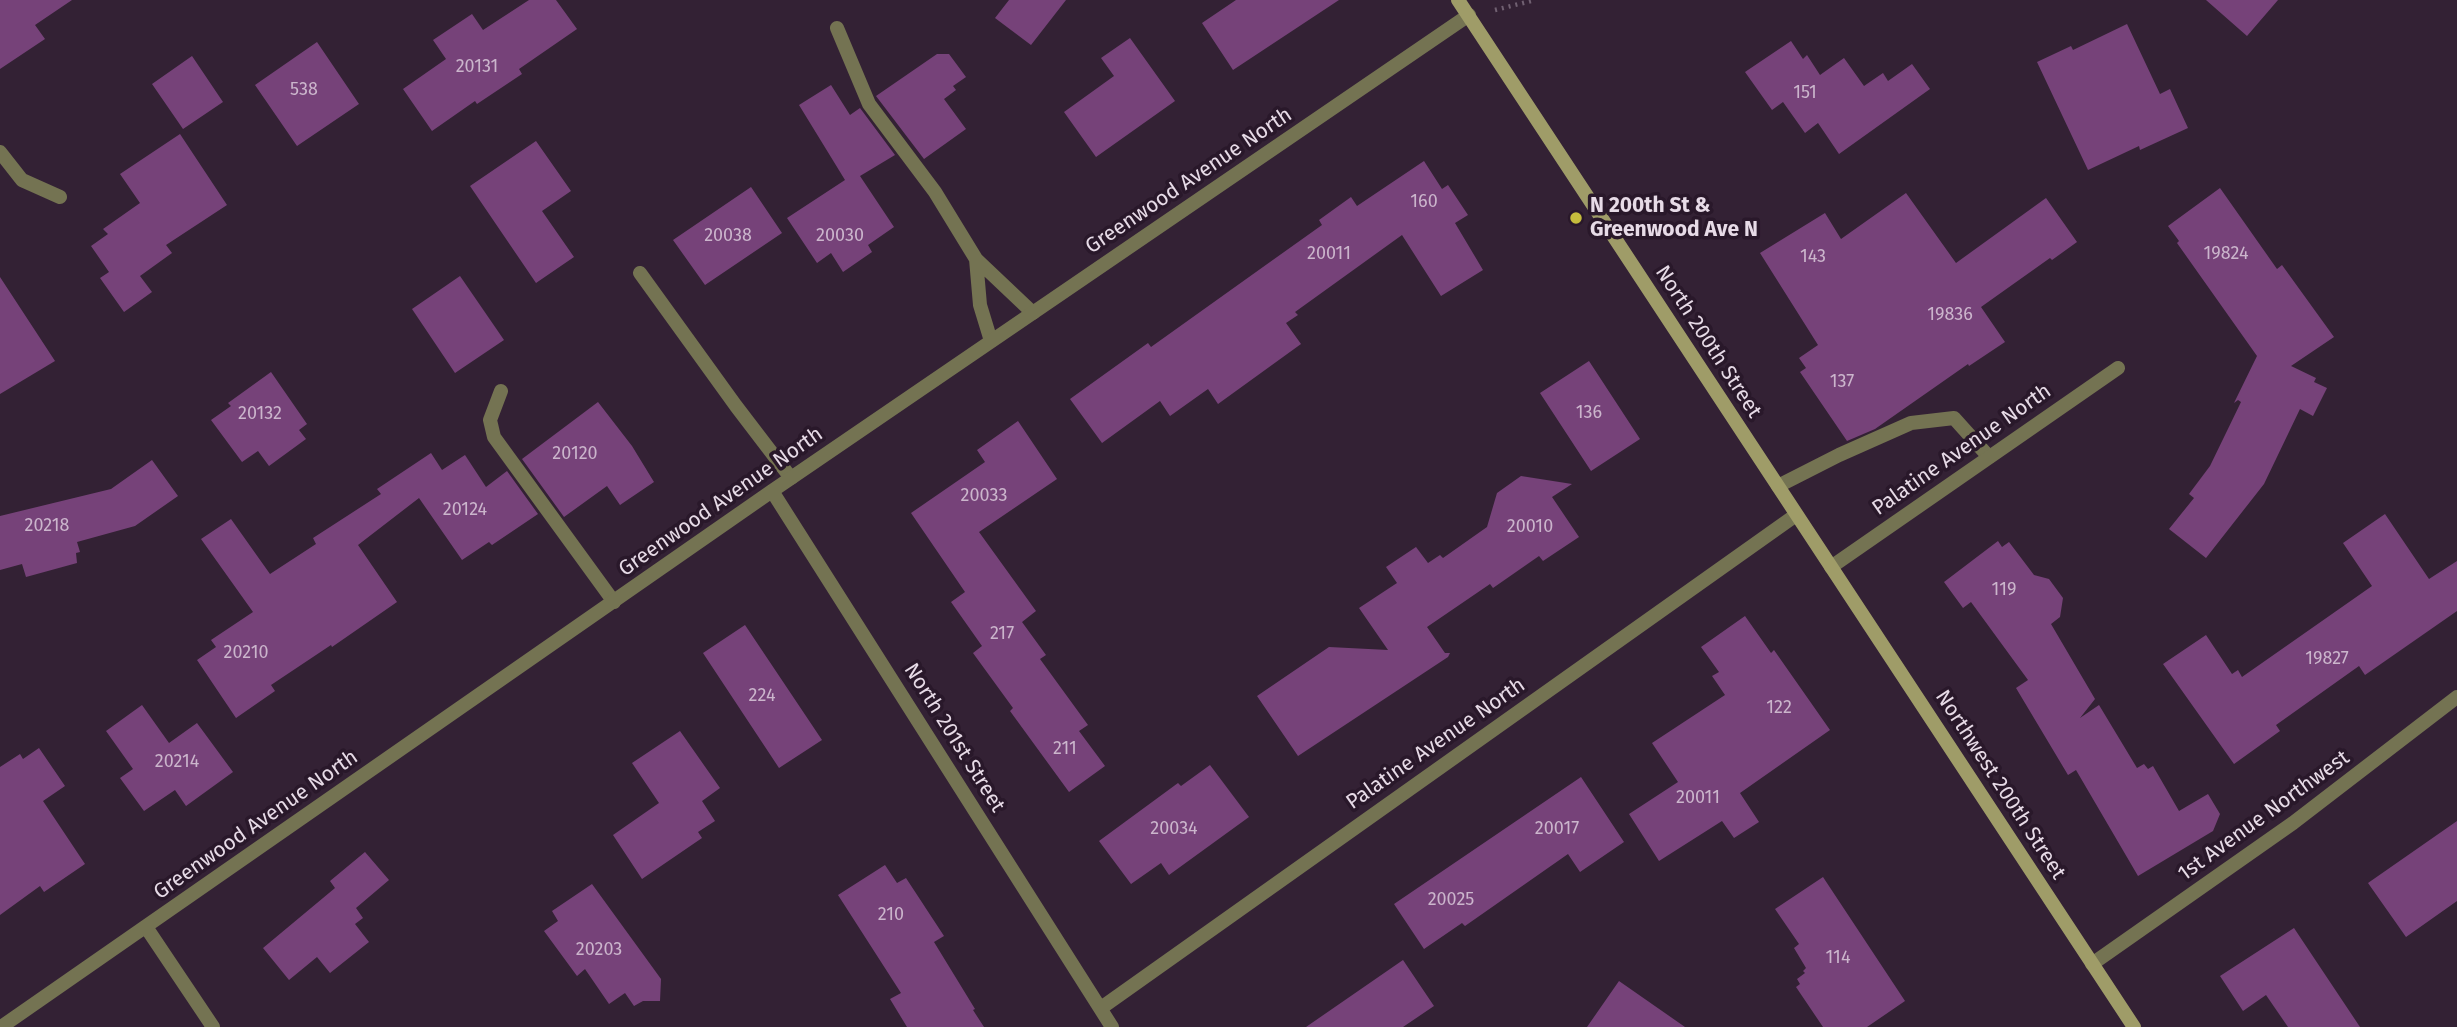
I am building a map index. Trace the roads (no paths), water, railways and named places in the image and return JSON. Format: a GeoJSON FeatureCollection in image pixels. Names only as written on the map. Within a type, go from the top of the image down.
{"type":"FeatureCollection","features":[{"type":"Feature","properties":{"kind":"street","name":"North 200th Street"},"geometry":{"type":"LineString","coordinates":[[1458,0],[1831,567]]}},
{"type":"Feature","properties":{"kind":"street","name":"Greenwood Avenue North"},"geometry":{"type":"LineString","coordinates":[[1,1027],[772,491],[1469,15]]}},
{"type":"Feature","properties":{"kind":"street"},"geometry":{"type":"LineString","coordinates":[[837,29],[869,104],[935,192],[976,259],[1033,313]]}},
{"type":"Feature","properties":{"kind":"street"},"geometry":{"type":"LineString","coordinates":[[0,152],[22,180],[60,197]]}},
{"type":"Feature","properties":{"kind":"street"},"geometry":{"type":"LineString","coordinates":[[976,259],[980,305],[991,341]]}},
{"type":"Feature","properties":{"kind":"street"},"geometry":{"type":"LineString","coordinates":[[640,273],[736,406],[792,478]]}},
{"type":"Feature","properties":{"kind":"street","name":"Palatine Avenue North"},"geometry":{"type":"LineString","coordinates":[[1831,567],[2118,368]]}},
{"type":"Feature","properties":{"kind":"street"},"geometry":{"type":"LineString","coordinates":[[501,391],[490,420],[494,437],[614,602]]}},
{"type":"Feature","properties":{"kind":"street"},"geometry":{"type":"LineString","coordinates":[[1778,486],[1911,423],[1954,418],[1989,457]]}},
{"type":"Feature","properties":{"kind":"street","name":"North 201st Street"},"geometry":{"type":"LineString","coordinates":[[772,491],[1112,1027]]}},
{"type":"Feature","properties":{"kind":"street","name":"Palatine Avenue North"},"geometry":{"type":"LineString","coordinates":[[1101,1008],[1796,514]]}},
{"type":"Feature","properties":{"kind":"street","name":"Northwest 200th Street"},"geometry":{"type":"LineString","coordinates":[[1831,567],[2134,1027]]}},
{"type":"Feature","properties":{"kind":"street","name":"1st Avenue Northwest"},"geometry":{"type":"LineString","coordinates":[[2092,964],[2292,823],[2457,697]]}},
{"type":"Feature","properties":{"kind":"street"},"geometry":{"type":"LineString","coordinates":[[146,927],[213,1027]]}},
{"type":"Feature","properties":{"kind":"place","name":"N 200th St & Greenwood Ave N"},"geometry":{"type":"Point","coordinates":[1576,218]}}]}
